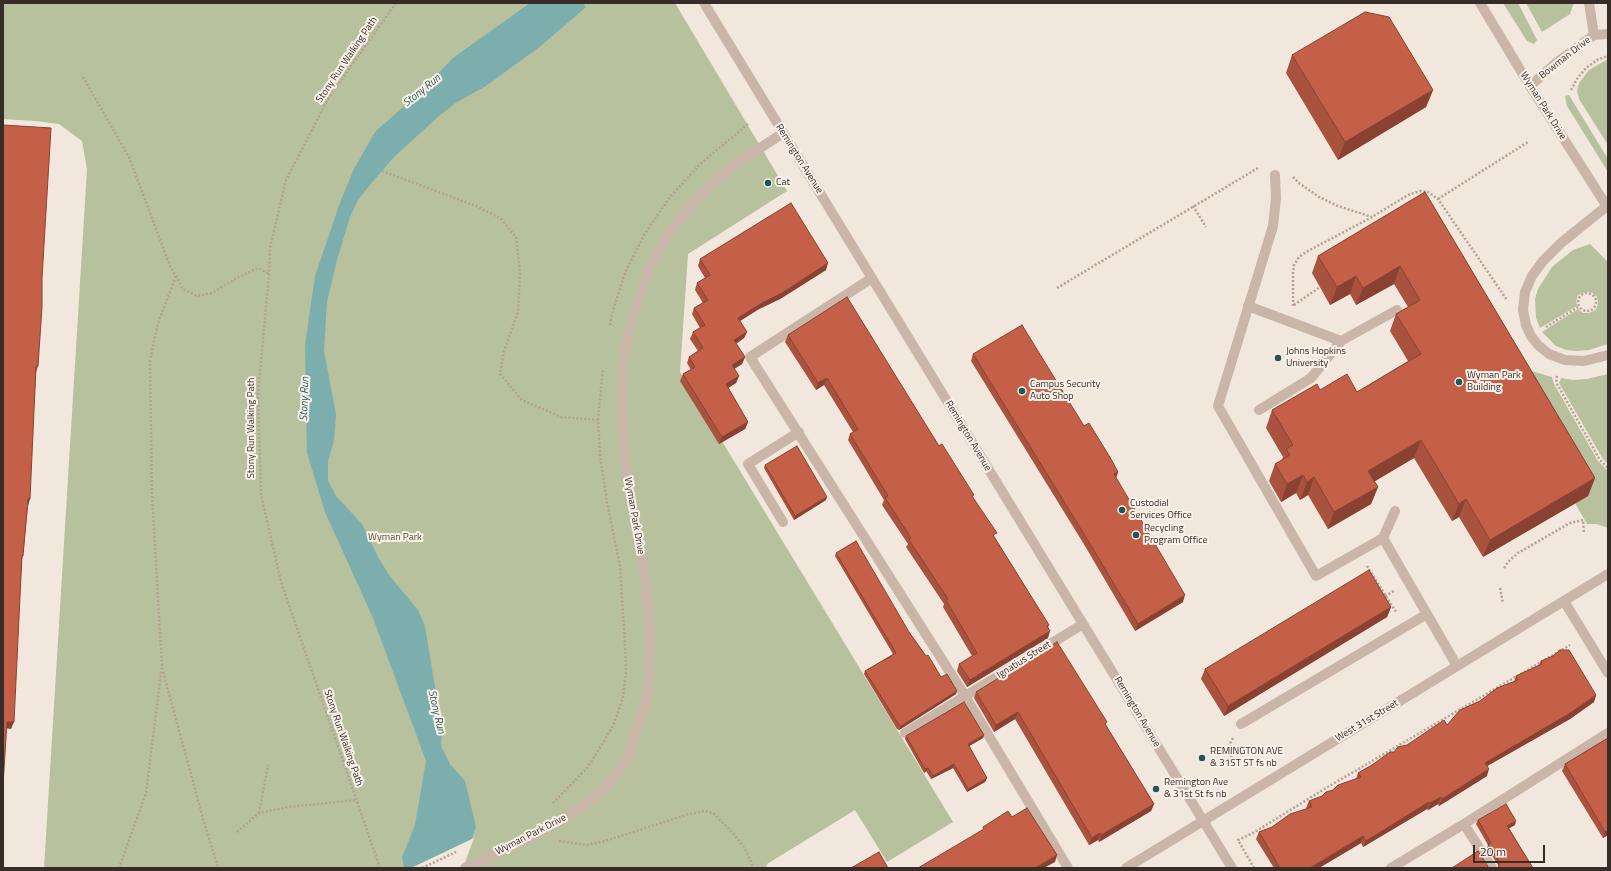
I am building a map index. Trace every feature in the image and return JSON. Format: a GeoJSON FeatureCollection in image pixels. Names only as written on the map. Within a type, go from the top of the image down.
{"type":"FeatureCollection","features":[{"type":"Feature","properties":{"kind":"street","name":"Remington Avenue"},"geometry":{"type":"LineString","coordinates":[[704,3],[1232,868]]}},
{"type":"Feature","properties":{"kind":"street","name":"Wyman Park Drive"},"geometry":{"type":"LineString","coordinates":[[1480,3],[1530,86],[1607,207]]}},
{"type":"Feature","properties":{"kind":"street","name":"Bowman Drive"},"geometry":{"type":"LineString","coordinates":[[1530,86],[1556,63],[1594,35],[1589,3]]}},
{"type":"Feature","properties":{"kind":"street"},"geometry":{"type":"LineString","coordinates":[[1594,35],[1608,34]]}},
{"type":"Feature","properties":{"kind":"street","name":"Wyman Park Drive"},"geometry":{"type":"LineString","coordinates":[[465,868],[537,834],[584,806],[616,776],[626,761],[647,697],[649,674],[649,614],[643,565],[627,475],[621,404],[622,370],[629,328],[649,269],[668,234],[700,196],[739,162],[783,133]]}},
{"type":"Feature","properties":{"kind":"street"},"geometry":{"type":"LineString","coordinates":[[1275,175],[1276,198],[1273,226],[1218,406],[1316,576],[1383,538],[1395,511]]}},
{"type":"Feature","properties":{"kind":"street"},"geometry":{"type":"LineString","coordinates":[[1607,207],[1561,243],[1543,261],[1532,276],[1525,292],[1523,310],[1526,325],[1531,336],[1538,346],[1550,354],[1565,360],[1584,361],[1608,355]]}},
{"type":"Feature","properties":{"kind":"street"},"geometry":{"type":"LineString","coordinates":[[872,278],[750,357],[799,432],[965,696],[1068,868]]}},
{"type":"Feature","properties":{"kind":"street"},"geometry":{"type":"LineString","coordinates":[[1248,306],[1341,341]]}},
{"type":"Feature","properties":{"kind":"street"},"geometry":{"type":"LineString","coordinates":[[1258,410],[1311,378],[1341,341],[1397,310]]}},
{"type":"Feature","properties":{"kind":"street"},"geometry":{"type":"LineString","coordinates":[[783,522],[748,464],[799,432]]}},
{"type":"Feature","properties":{"kind":"street"},"geometry":{"type":"LineString","coordinates":[[1383,538],[1457,666]]}},
{"type":"Feature","properties":{"kind":"street","name":"West 31st Street"},"geometry":{"type":"LineString","coordinates":[[1126,868],[1608,574]]}},
{"type":"Feature","properties":{"kind":"street"},"geometry":{"type":"LineString","coordinates":[[1564,600],[1608,673]]}},
{"type":"Feature","properties":{"kind":"street"},"geometry":{"type":"LineString","coordinates":[[1241,724],[1427,614]]}},
{"type":"Feature","properties":{"kind":"street","name":"Ignatius Street"},"geometry":{"type":"LineString","coordinates":[[905,733],[1083,624]]}},
{"type":"Feature","properties":{"kind":"street"},"geometry":{"type":"LineString","coordinates":[[1391,868],[1464,824],[1608,733]]}},
{"type":"Feature","properties":{"kind":"street"},"geometry":{"type":"LineString","coordinates":[[1464,824],[1492,868]]}},
{"type":"Feature","properties":{"kind":"path","name":"Stony Run Walking Path"},"geometry":{"type":"LineString","coordinates":[[380,868],[281,582],[261,495],[258,394],[270,248],[286,180],[329,97],[396,3]]}},
{"type":"Feature","properties":{"kind":"path"},"geometry":{"type":"LineString","coordinates":[[1571,90],[1577,78],[1586,68],[1597,60],[1608,56]]}},
{"type":"Feature","properties":{"kind":"path"},"geometry":{"type":"LineString","coordinates":[[83,77],[129,157],[170,266],[184,289],[197,296],[212,293],[235,279],[258,268],[269,274]]}},
{"type":"Feature","properties":{"kind":"path"},"geometry":{"type":"LineString","coordinates":[[1438,199],[1528,142]]}},
{"type":"Feature","properties":{"kind":"path"},"geometry":{"type":"LineString","coordinates":[[1057,288],[1260,167]]}},
{"type":"Feature","properties":{"kind":"path"},"geometry":{"type":"LineString","coordinates":[[382,172],[476,206],[500,218],[516,237],[520,272],[518,312],[504,351],[500,374],[522,400],[562,417],[598,420]]}},
{"type":"Feature","properties":{"kind":"path"},"geometry":{"type":"LineString","coordinates":[[1288,172],[1299,183],[1319,196],[1338,206],[1372,217]]}},
{"type":"Feature","properties":{"kind":"path"},"geometry":{"type":"LineString","coordinates":[[1292,309],[1294,305],[1294,265],[1299,257],[1372,217],[1408,194],[1420,190],[1428,192],[1438,199],[1507,300]]}},
{"type":"Feature","properties":{"kind":"path"},"geometry":{"type":"LineString","coordinates":[[1193,206],[1206,228]]}},
{"type":"Feature","properties":{"kind":"path"},"geometry":{"type":"LineString","coordinates":[[119,868],[146,793],[162,666],[152,495],[150,361],[158,323],[176,276]]}},
{"type":"Feature","properties":{"kind":"path"},"geometry":{"type":"LineString","coordinates":[[1294,305],[1320,288]]}},
{"type":"Feature","properties":{"kind":"path"},"geometry":{"type":"LineString","coordinates":[[1585,293],[1591,293],[1597,303],[1594,309],[1589,312],[1583,311],[1578,307],[1577,301],[1580,296],[1585,293]]}},
{"type":"Feature","properties":{"kind":"path"},"geometry":{"type":"LineString","coordinates":[[1557,375],[1557,384],[1600,460],[1608,468]]}},
{"type":"Feature","properties":{"kind":"path"},"geometry":{"type":"LineString","coordinates":[[1504,568],[1518,553],[1570,523],[1583,520],[1584,533]]}},
{"type":"Feature","properties":{"kind":"path"},"geometry":{"type":"LineString","coordinates":[[1367,567],[1405,626]]}},
{"type":"Feature","properties":{"kind":"path"},"geometry":{"type":"LineString","coordinates":[[1500,588],[1503,602]]}},
{"type":"Feature","properties":{"kind":"path"},"geometry":{"type":"LineString","coordinates":[[1254,868],[1238,840],[1253,833],[1332,784],[1570,645]]}},
{"type":"Feature","properties":{"kind":"path"},"geometry":{"type":"LineString","coordinates":[[162,666],[204,822],[218,868]]}},
{"type":"Feature","properties":{"kind":"path"},"geometry":{"type":"LineString","coordinates":[[1227,749],[1236,764]]}},
{"type":"Feature","properties":{"kind":"path"},"geometry":{"type":"LineString","coordinates":[[259,813],[268,765]]}},
{"type":"Feature","properties":{"kind":"path"},"geometry":{"type":"LineString","coordinates":[[238,832],[259,813],[288,807],[357,800]]}},
{"type":"Feature","properties":{"kind":"path"},"geometry":{"type":"LineString","coordinates":[[537,834],[563,842],[587,845],[605,841],[689,814],[705,811],[713,814],[733,832],[745,849],[754,868]]}},
{"type":"Feature","properties":{"kind":"green space","name":"Wyman Park"},"geometry":{"type":"Polygon","coordinates":[[[3,3],[675,3],[787,191],[688,254],[680,372],[953,822],[887,862],[855,810],[767,864],[766,868],[44,868],[87,169],[82,141],[59,124],[3,119],[3,3]]]}},
{"type":"Feature","properties":{"kind":"green space"},"geometry":{"type":"Polygon","coordinates":[[[1503,3],[1518,3],[1537,40],[1534,44],[1527,41],[1503,3]]]}},
{"type":"Feature","properties":{"kind":"green space"},"geometry":{"type":"Polygon","coordinates":[[[1526,3],[1574,3],[1570,14],[1542,32],[1526,3]]]}},
{"type":"Feature","properties":{"kind":"green space"},"geometry":{"type":"Polygon","coordinates":[[[1608,59],[1608,145],[1579,99],[1577,91],[1579,83],[1589,70],[1608,59]]]}},
{"type":"Feature","properties":{"kind":"green space"},"geometry":{"type":"Polygon","coordinates":[[[1569,95],[1608,159],[1608,172],[1567,106],[1565,96],[1569,95]]]}},
{"type":"Feature","properties":{"kind":"green space"},"geometry":{"type":"Polygon","coordinates":[[[1590,244],[1608,262],[1608,344],[1589,350],[1566,350],[1556,346],[1542,332],[1578,309],[1583,313],[1589,313],[1596,310],[1598,303],[1597,297],[1591,292],[1585,292],[1578,295],[1576,301],[1577,306],[1540,328],[1536,318],[1535,299],[1538,289],[1552,267],[1573,250],[1590,244]]]}},
{"type":"Feature","properties":{"kind":"green space"},"geometry":{"type":"Polygon","coordinates":[[[1528,370],[1552,377],[1554,384],[1598,461],[1608,471],[1608,528],[1597,524],[1587,524],[1575,503],[1588,495],[1528,370]]]}},
{"type":"Feature","properties":{"kind":"green space"},"geometry":{"type":"Polygon","coordinates":[[[1608,374],[1608,464],[1603,459],[1559,383],[1561,378],[1573,380],[1587,379],[1608,374]]]}},
{"type":"Feature","properties":{"kind":"water","name":"Stony Run"},"geometry":{"type":"Polygon","coordinates":[[[530,3],[583,3],[586,7],[542,45],[486,86],[457,102],[439,116],[394,157],[358,200],[350,217],[337,260],[327,302],[324,351],[336,414],[334,441],[328,461],[328,481],[336,496],[362,524],[378,557],[389,575],[418,610],[425,626],[442,726],[441,746],[450,764],[465,781],[476,827],[461,868],[404,868],[402,857],[415,825],[426,761],[373,618],[325,512],[307,453],[305,345],[315,276],[341,200],[354,169],[375,132],[422,90],[453,58],[530,3]]]}},
{"type":"Feature","properties":{"kind":"pier"},"geometry":{"type":"Polygon","coordinates":[[[474,838],[463,868],[411,868],[474,838]]]}},
{"type":"Feature","properties":{"kind":"building"},"geometry":{"type":"Polygon","coordinates":[[[1365,12],[1389,17],[1433,90],[1345,142],[1292,55],[1365,12]]]}},
{"type":"Feature","properties":{"kind":"building"},"geometry":{"type":"Polygon","coordinates":[[[3,125],[51,128],[42,278],[42,307],[38,366],[36,366],[30,499],[28,499],[23,556],[22,555],[14,722],[7,722],[3,785],[3,125]]]}},
{"type":"Feature","properties":{"kind":"building","name":"Wyman Park Building"},"geometry":{"type":"Polygon","coordinates":[[[1425,192],[1595,478],[1490,540],[1466,499],[1459,504],[1421,440],[1368,471],[1378,487],[1334,512],[1314,477],[1307,482],[1303,475],[1287,484],[1275,464],[1290,455],[1286,449],[1293,445],[1272,410],[1317,384],[1320,390],[1347,374],[1357,392],[1421,354],[1396,314],[1420,300],[1400,266],[1363,288],[1356,276],[1337,287],[1318,256],[1425,192]]]}},
{"type":"Feature","properties":{"kind":"building"},"geometry":{"type":"Polygon","coordinates":[[[791,203],[828,263],[782,293],[738,318],[747,332],[734,340],[745,357],[732,365],[739,376],[726,384],[748,422],[722,437],[683,374],[695,367],[689,357],[703,348],[693,332],[705,325],[694,308],[708,300],[697,283],[710,275],[700,259],[791,203]]]}},
{"type":"Feature","properties":{"kind":"building"},"geometry":{"type":"Polygon","coordinates":[[[847,297],[939,446],[942,444],[974,495],[972,496],[997,533],[993,535],[1049,625],[1047,626],[1050,631],[970,680],[959,664],[977,653],[946,600],[948,599],[909,540],[911,538],[885,498],[888,496],[850,434],[858,429],[827,378],[818,383],[788,335],[847,297]]]}},
{"type":"Feature","properties":{"kind":"building"},"geometry":{"type":"Polygon","coordinates":[[[1022,325],[1084,426],[1089,423],[1111,459],[1118,472],[1114,474],[1185,595],[1138,624],[973,354],[1022,325]]]}},
{"type":"Feature","properties":{"kind":"building"},"geometry":{"type":"Polygon","coordinates":[[[797,446],[827,497],[795,516],[765,465],[797,446]]]}},
{"type":"Feature","properties":{"kind":"building"},"geometry":{"type":"Polygon","coordinates":[[[856,541],[909,632],[926,656],[928,655],[941,677],[947,674],[957,691],[901,726],[865,671],[896,653],[836,553],[856,541]]]}},
{"type":"Feature","properties":{"kind":"building"},"geometry":{"type":"Polygon","coordinates":[[[1369,570],[1391,607],[1228,706],[1205,669],[1369,570]]]}},
{"type":"Feature","properties":{"kind":"building"},"geometry":{"type":"Polygon","coordinates":[[[1057,642],[1107,722],[1105,724],[1154,804],[1101,835],[1100,833],[1092,838],[1018,712],[996,725],[976,692],[1057,642]]]}},
{"type":"Feature","properties":{"kind":"building"},"geometry":{"type":"Polygon","coordinates":[[[1560,650],[1569,650],[1596,695],[1572,712],[1485,763],[1489,769],[1442,799],[1441,797],[1430,803],[1429,802],[1366,841],[1363,836],[1310,868],[1280,868],[1259,832],[1272,827],[1290,814],[1312,807],[1309,801],[1333,790],[1338,785],[1361,777],[1358,773],[1390,752],[1394,752],[1398,747],[1407,745],[1444,720],[1447,725],[1460,710],[1480,701],[1497,688],[1518,680],[1516,676],[1542,664],[1541,661],[1553,656],[1560,650]]]}},
{"type":"Feature","properties":{"kind":"building"},"geometry":{"type":"Polygon","coordinates":[[[964,702],[984,735],[968,744],[987,778],[968,789],[954,764],[933,776],[928,768],[925,769],[906,736],[964,702]]]}},
{"type":"Feature","properties":{"kind":"building"},"geometry":{"type":"Polygon","coordinates":[[[1608,738],[1608,830],[1605,832],[1565,764],[1608,738]]]}},
{"type":"Feature","properties":{"kind":"building"},"geometry":{"type":"Polygon","coordinates":[[[1506,804],[1516,821],[1507,826],[1533,868],[1498,868],[1499,861],[1488,844],[1491,843],[1478,820],[1506,804]]]}},
{"type":"Feature","properties":{"kind":"building"},"geometry":{"type":"Polygon","coordinates":[[[1027,808],[1057,855],[1035,868],[918,868],[984,829],[983,827],[1008,811],[1012,817],[1027,808]]]}},
{"type":"Feature","properties":{"kind":"building"},"geometry":{"type":"Polygon","coordinates":[[[1478,851],[1489,868],[1452,868],[1478,851]]]}},
{"type":"Feature","properties":{"kind":"building"},"geometry":{"type":"Polygon","coordinates":[[[879,852],[888,868],[851,868],[879,852]]]}},
{"type":"Feature","properties":{"kind":"place","name":"Cat"},"geometry":{"type":"Point","coordinates":[768,183]}},
{"type":"Feature","properties":{"kind":"place","name":"Johns Hopkins University"},"geometry":{"type":"Point","coordinates":[1278,358]}},
{"type":"Feature","properties":{"kind":"place","name":"Wyman Park Building"},"geometry":{"type":"Point","coordinates":[1459,382]}},
{"type":"Feature","properties":{"kind":"place","name":"Campus Security Auto Shop"},"geometry":{"type":"Point","coordinates":[1022,391]}},
{"type":"Feature","properties":{"kind":"place","name":"Custodial Services Office"},"geometry":{"type":"Point","coordinates":[1122,510]}},
{"type":"Feature","properties":{"kind":"place","name":"Recycling Program Office"},"geometry":{"type":"Point","coordinates":[1136,535]}},
{"type":"Feature","properties":{"kind":"place","name":"REMINGTON AVE & 31ST ST fs nb"},"geometry":{"type":"Point","coordinates":[1202,758]}},
{"type":"Feature","properties":{"kind":"place","name":"Remington Ave & 31st St fs nb"},"geometry":{"type":"Point","coordinates":[1156,789]}}]}
